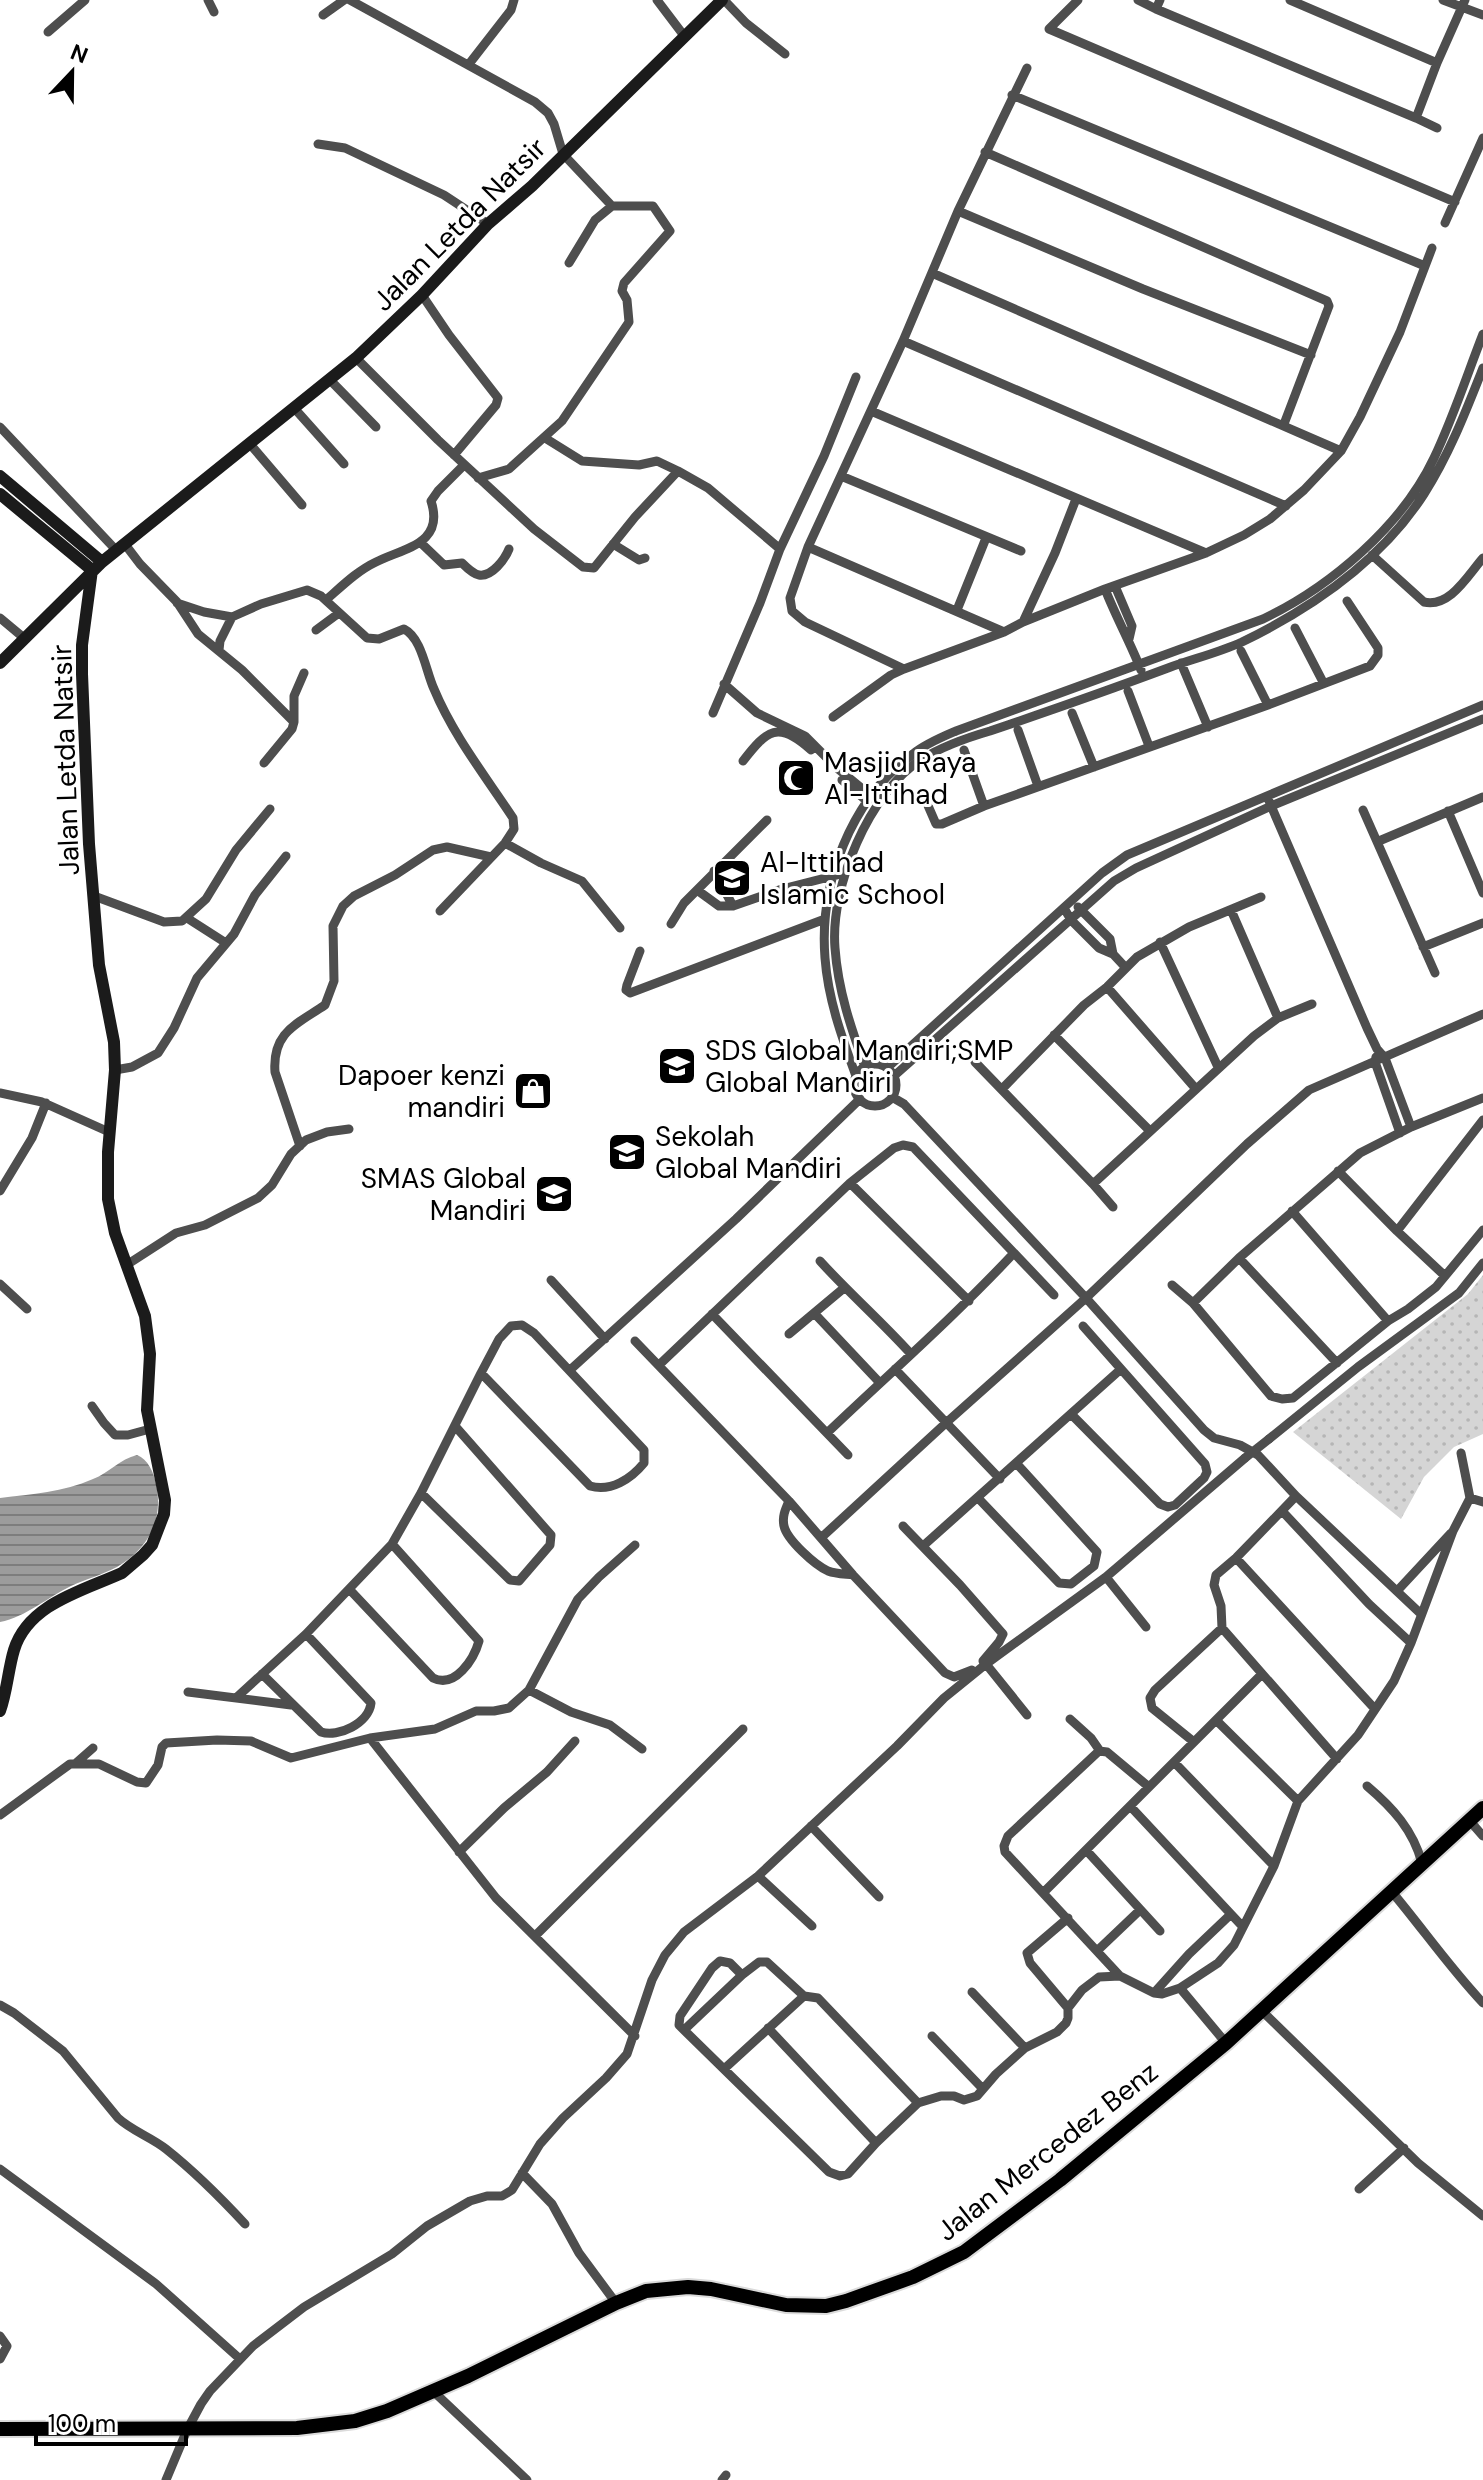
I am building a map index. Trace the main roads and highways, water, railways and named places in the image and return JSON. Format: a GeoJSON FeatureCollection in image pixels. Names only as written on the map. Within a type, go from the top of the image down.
{"type":"FeatureCollection","features":[{"type":"Feature","properties":{"kind":"main road","name":"Jalan Mercedez Benz"},"geometry":{"type":"LineString","coordinates":[[0,2429],[187,2430],[334,2425],[372,2416],[433,2391],[646,2291],[688,2287],[786,2305],[818,2307],[846,2301],[928,2271],[979,2242],[1060,2180],[1226,2043],[1483,1808]]}},
{"type":"Feature","properties":{"kind":"place","name":"Masjid Raya Al-Ittihad"},"geometry":{"type":"Point","coordinates":[796,778]}},
{"type":"Feature","properties":{"kind":"place","name":"Al-Ittihad Islamic School"},"geometry":{"type":"Point","coordinates":[732,878]}},
{"type":"Feature","properties":{"kind":"place","name":"SDS Global Mandiri;SMP Global Mandiri"},"geometry":{"type":"Point","coordinates":[677,1066]}},
{"type":"Feature","properties":{"kind":"place","name":"Dapoer kenzi mandiri"},"geometry":{"type":"Point","coordinates":[533,1091]}},
{"type":"Feature","properties":{"kind":"place","name":"Sekolah Global Mandiri"},"geometry":{"type":"Point","coordinates":[627,1152]}},
{"type":"Feature","properties":{"kind":"place","name":"SMAS Global Mandiri"},"geometry":{"type":"Point","coordinates":[554,1194]}}]}
